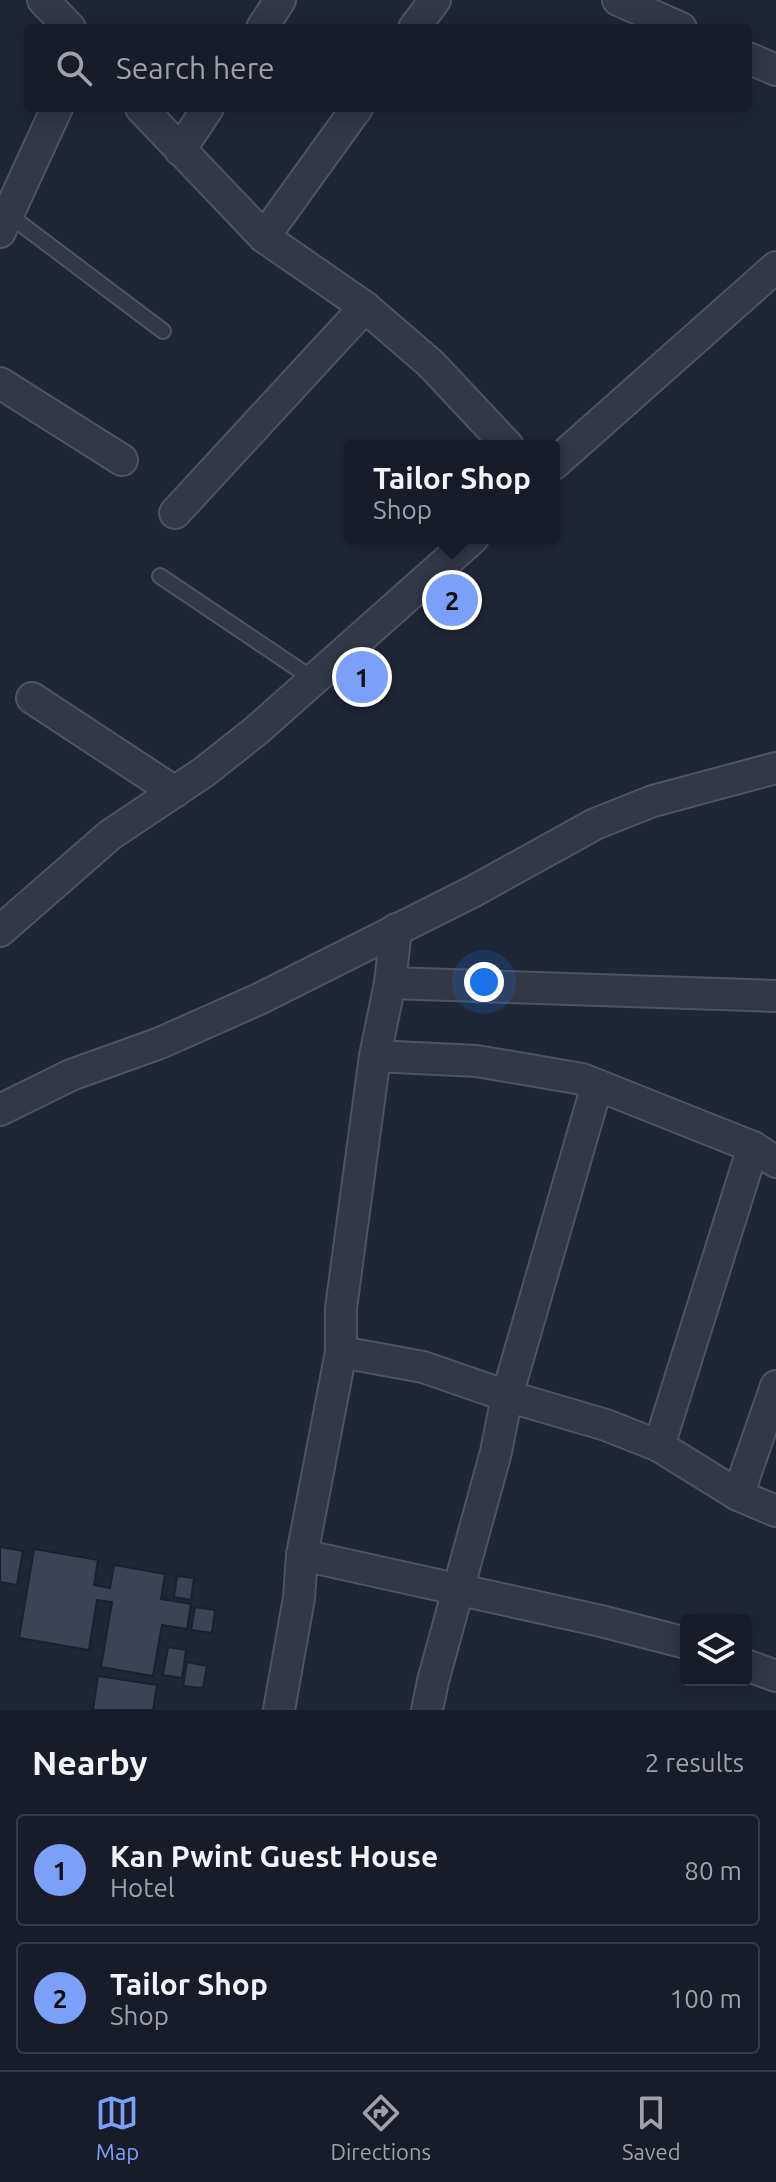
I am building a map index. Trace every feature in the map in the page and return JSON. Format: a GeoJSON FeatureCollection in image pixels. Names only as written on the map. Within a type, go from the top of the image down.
{"type":"FeatureCollection","features":[{"type":"Feature","properties":{"kind":"street"},"geometry":{"type":"LineString","coordinates":[[43,0],[66,24]]}},
{"type":"Feature","properties":{"kind":"street"},"geometry":{"type":"LineString","coordinates":[[265,24],[280,0]]}},
{"type":"Feature","properties":{"kind":"street"},"geometry":{"type":"LineString","coordinates":[[417,24],[435,0]]}},
{"type":"Feature","properties":{"kind":"street"},"geometry":{"type":"LineString","coordinates":[[618,0],[672,24]]}},
{"type":"Feature","properties":{"kind":"street"},"geometry":{"type":"LineString","coordinates":[[752,60],[776,70]]}},
{"type":"Feature","properties":{"kind":"street"},"geometry":{"type":"LineString","coordinates":[[4,224],[55,112]]}},
{"type":"Feature","properties":{"kind":"street"},"geometry":{"type":"LineString","coordinates":[[145,112],[264,237],[365,307],[431,364],[502,440]]}},
{"type":"Feature","properties":{"kind":"street"},"geometry":{"type":"LineString","coordinates":[[180,150],[205,112]]}},
{"type":"Feature","properties":{"kind":"street"},"geometry":{"type":"LineString","coordinates":[[264,237],[354,112]]}},
{"type":"Feature","properties":{"kind":"street"},"geometry":{"type":"LineString","coordinates":[[560,459],[776,267]]}},
{"type":"Feature","properties":{"kind":"street"},"geometry":{"type":"LineString","coordinates":[[175,513],[365,307]]}},
{"type":"Feature","properties":{"kind":"street"},"geometry":{"type":"LineString","coordinates":[[0,383],[122,460]]}},
{"type":"Feature","properties":{"kind":"street"},"geometry":{"type":"LineString","coordinates":[[0,931],[110,835],[204,772],[257,730],[466,544]]}},
{"type":"Feature","properties":{"kind":"street"},"geometry":{"type":"LineString","coordinates":[[32,698],[175,792]]}},
{"type":"Feature","properties":{"kind":"street"},"geometry":{"type":"LineString","coordinates":[[0,1110],[71,1075],[160,1043],[259,999],[472,892],[595,824],[653,801],[776,768]]}},
{"type":"Feature","properties":{"kind":"street"},"geometry":{"type":"LineString","coordinates":[[279,1710],[299,1598],[302,1555],[341,1352],[341,1308],[375,1056],[390,983],[396,929]]}},
{"type":"Feature","properties":{"kind":"street"},"geometry":{"type":"LineString","coordinates":[[390,983],[776,996]]}},
{"type":"Feature","properties":{"kind":"street"},"geometry":{"type":"LineString","coordinates":[[375,1056],[477,1061],[582,1079],[764,1154],[659,1446]]}},
{"type":"Feature","properties":{"kind":"street"},"geometry":{"type":"LineString","coordinates":[[427,1710],[496,1452],[507,1396],[597,1085]]}},
{"type":"Feature","properties":{"kind":"street"},"geometry":{"type":"LineString","coordinates":[[341,1352],[423,1367],[606,1425],[659,1446],[738,1495],[776,1511]]}},
{"type":"Feature","properties":{"kind":"street"},"geometry":{"type":"LineString","coordinates":[[738,1495],[776,1386]]}},
{"type":"Feature","properties":{"kind":"street"},"geometry":{"type":"LineString","coordinates":[[302,1555],[680,1641]]}},
{"type":"Feature","properties":{"kind":"street"},"geometry":{"type":"LineString","coordinates":[[752,1667],[776,1676]]}},
{"type":"Feature","properties":{"kind":"lane"},"geometry":{"type":"LineString","coordinates":[[4,224],[163,331]]}},
{"type":"Feature","properties":{"kind":"lane"},"geometry":{"type":"LineString","coordinates":[[160,576],[313,679]]}},
{"type":"Feature","properties":{"kind":"building"},"geometry":{"type":"Polygon","coordinates":[[[0,1547],[23,1551],[17,1585],[0,1582],[0,1547]]]}},
{"type":"Feature","properties":{"kind":"building"},"geometry":{"type":"Polygon","coordinates":[[[34,1549],[98,1560],[94,1585],[110,1588],[114,1565],[165,1574],[161,1599],[191,1604],[187,1629],[162,1625],[153,1676],[101,1667],[112,1602],[97,1600],[89,1650],[19,1638],[34,1549]]]}},
{"type":"Feature","properties":{"kind":"building"},"geometry":{"type":"Polygon","coordinates":[[[177,1576],[194,1578],[191,1600],[174,1597],[177,1576]]]}},
{"type":"Feature","properties":{"kind":"building"},"geometry":{"type":"Polygon","coordinates":[[[195,1607],[215,1610],[212,1633],[191,1630],[195,1607]]]}},
{"type":"Feature","properties":{"kind":"building"},"geometry":{"type":"Polygon","coordinates":[[[168,1647],[186,1650],[182,1678],[163,1675],[168,1647]]]}},
{"type":"Feature","properties":{"kind":"building"},"geometry":{"type":"Polygon","coordinates":[[[187,1662],[207,1666],[203,1688],[183,1686],[187,1662]]]}},
{"type":"Feature","properties":{"kind":"building"},"geometry":{"type":"Polygon","coordinates":[[[98,1676],[157,1685],[153,1710],[93,1710],[98,1676]]]}},
{"type":"Feature","properties":{"kind":"place","name":"Tailor Shop"},"geometry":{"type":"Point","coordinates":[452,600]}},
{"type":"Feature","properties":{"kind":"place","name":"Kan Pwint Guest House"},"geometry":{"type":"Point","coordinates":[362,677]}}]}
